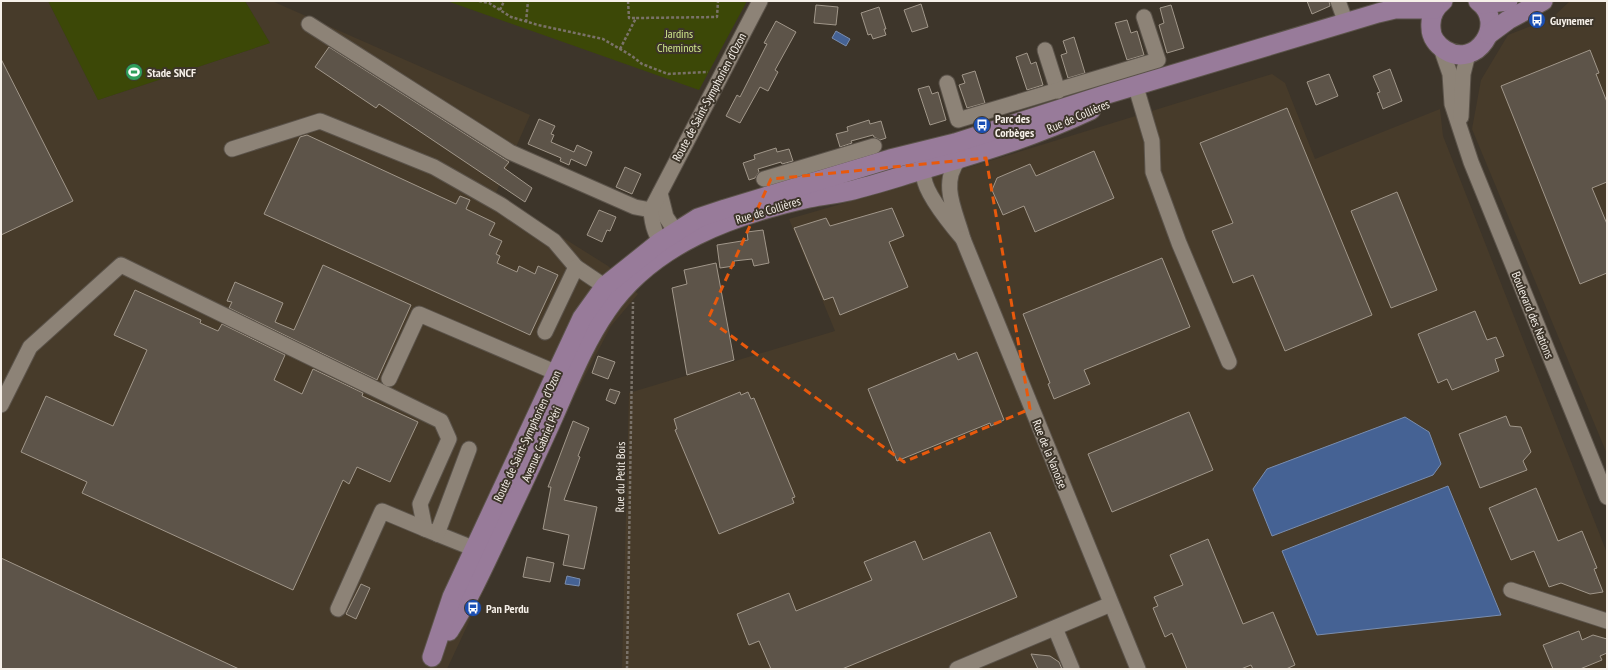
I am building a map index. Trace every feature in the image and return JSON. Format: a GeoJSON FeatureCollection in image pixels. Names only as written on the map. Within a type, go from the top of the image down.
{"type":"FeatureCollection","features":[{"type":"Feature","properties":{"kind":"main road"},"geometry":{"type":"LineString","coordinates":[[1489,34],[1490,18],[1480,2],[1508,1]]}},
{"type":"Feature","properties":{"kind":"main road"},"geometry":{"type":"LineString","coordinates":[[1436,11],[1433,36],[1441,48],[1449,53],[1459,55],[1468,54],[1481,46],[1489,34],[1508,20],[1543,1]]}},
{"type":"Feature","properties":{"kind":"main road","name":"Rue de Collières"},"geometry":{"type":"LineString","coordinates":[[671,241],[744,217],[810,198],[849,191],[926,168],[957,151],[1013,125],[1104,95],[1395,9],[1436,11]]}},
{"type":"Feature","properties":{"kind":"main road","name":"Rue de Collières"},"geometry":{"type":"LineString","coordinates":[[671,241],[698,218],[822,171],[890,159],[957,151],[1053,128],[1107,103],[1386,20],[1408,20],[1436,11]]}},
{"type":"Feature","properties":{"kind":"main road","name":"Route de Saint-Symphorien d'Ozon"},"geometry":{"type":"LineString","coordinates":[[526,458],[556,373],[582,318],[671,241]]}},
{"type":"Feature","properties":{"kind":"main road","name":"Avenue Gabriel Péri"},"geometry":{"type":"LineString","coordinates":[[430,663],[466,604],[482,552],[526,458],[615,290]]}},
{"type":"Feature","properties":{"kind":"street","name":"Route de Saint-Symphorien d'Ozon"},"geometry":{"type":"LineString","coordinates":[[651,210],[760,1]]}},
{"type":"Feature","properties":{"kind":"street"},"geometry":{"type":"LineString","coordinates":[[1338,1],[1346,23]]}},
{"type":"Feature","properties":{"kind":"street"},"geometry":{"type":"LineString","coordinates":[[947,83],[958,120],[1158,60],[1144,17]]}},
{"type":"Feature","properties":{"kind":"street"},"geometry":{"type":"LineString","coordinates":[[309,24],[510,152],[635,206],[651,210],[652,224],[671,241]]}},
{"type":"Feature","properties":{"kind":"street","name":"Boulevard des Nations"},"geometry":{"type":"LineString","coordinates":[[1441,48],[1450,74],[1452,104],[1460,132],[1607,498]]}},
{"type":"Feature","properties":{"kind":"street"},"geometry":{"type":"LineString","coordinates":[[1045,50],[1058,91]]}},
{"type":"Feature","properties":{"kind":"street","name":"Boulevard des Nations"},"geometry":{"type":"LineString","coordinates":[[1460,132],[1463,74],[1468,54]]}},
{"type":"Feature","properties":{"kind":"street"},"geometry":{"type":"LineString","coordinates":[[1138,94],[1152,141],[1153,172],[1179,243],[1230,362]]}},
{"type":"Feature","properties":{"kind":"street"},"geometry":{"type":"LineString","coordinates":[[1008,106],[1013,125]]}},
{"type":"Feature","properties":{"kind":"street"},"geometry":{"type":"LineString","coordinates":[[232,148],[320,121],[434,167],[501,205],[554,241],[576,267],[615,290]]}},
{"type":"Feature","properties":{"kind":"street","name":"Rue de Collières"},"geometry":{"type":"LineString","coordinates":[[764,179],[822,171],[874,146]]}},
{"type":"Feature","properties":{"kind":"street","name":"Rue de la Vanoise"},"geometry":{"type":"LineString","coordinates":[[957,151],[949,177],[950,199],[957,216],[963,239],[1138,669]]}},
{"type":"Feature","properties":{"kind":"street","name":"Rue de la Vanoise"},"geometry":{"type":"LineString","coordinates":[[926,168],[923,176],[930,195],[963,239]]}},
{"type":"Feature","properties":{"kind":"street"},"geometry":{"type":"LineString","coordinates":[[660,193],[671,241]]}},
{"type":"Feature","properties":{"kind":"street"},"geometry":{"type":"LineString","coordinates":[[1,405],[30,347],[121,265],[441,422],[449,439],[420,504],[431,531]]}},
{"type":"Feature","properties":{"kind":"street"},"geometry":{"type":"LineString","coordinates":[[546,332],[576,267]]}},
{"type":"Feature","properties":{"kind":"street"},"geometry":{"type":"LineString","coordinates":[[389,378],[419,314],[556,373]]}},
{"type":"Feature","properties":{"kind":"street"},"geometry":{"type":"LineString","coordinates":[[431,531],[469,449]]}},
{"type":"Feature","properties":{"kind":"street"},"geometry":{"type":"LineString","coordinates":[[338,609],[382,511],[482,552]]}},
{"type":"Feature","properties":{"kind":"street"},"geometry":{"type":"LineString","coordinates":[[1511,590],[1607,621]]}},
{"type":"Feature","properties":{"kind":"street"},"geometry":{"type":"LineString","coordinates":[[957,669],[1111,604]]}},
{"type":"Feature","properties":{"kind":"street"},"geometry":{"type":"LineString","coordinates":[[1055,628],[1072,669]]}},
{"type":"Feature","properties":{"kind":"path"},"geometry":{"type":"LineString","coordinates":[[479,1],[489,3],[511,17],[526,22],[603,39],[642,64],[668,74],[704,71],[721,74]]}},
{"type":"Feature","properties":{"kind":"path"},"geometry":{"type":"LineString","coordinates":[[500,10],[504,1]]}},
{"type":"Feature","properties":{"kind":"path"},"geometry":{"type":"LineString","coordinates":[[526,22],[528,1]]}},
{"type":"Feature","properties":{"kind":"path"},"geometry":{"type":"LineString","coordinates":[[628,1],[629,18],[717,17],[718,1]]}},
{"type":"Feature","properties":{"kind":"path"},"geometry":{"type":"LineString","coordinates":[[620,49],[636,18]]}},
{"type":"Feature","properties":{"kind":"path","name":"Rue du Petit Bois"},"geometry":{"type":"LineString","coordinates":[[615,290],[632,299],[634,306],[626,669]]}},
{"type":"Feature","properties":{"kind":"highlighted area"},"geometry":{"type":"Polygon","coordinates":[[[986,158],[1030,409],[904,462],[708,319],[771,179],[986,158]]]}},
{"type":"Feature","properties":{"kind":"shaded area"},"geometry":{"type":"Polygon","coordinates":[[[1,1],[48,1],[98,100],[270,43],[245,1],[272,1],[530,115],[495,195],[608,266],[638,294],[611,326],[574,397],[447,669],[1,669],[1,1]]]}},
{"type":"Feature","properties":{"kind":"shaded area"},"geometry":{"type":"Polygon","coordinates":[[[1570,1],[1607,1],[1607,454],[1472,129],[1481,80],[1508,35],[1552,18],[1570,1]]]}},
{"type":"Feature","properties":{"kind":"shaded area"},"geometry":{"type":"Polygon","coordinates":[[[1272,74],[1285,83],[1315,159],[1440,109],[1443,136],[1607,553],[1607,669],[622,669],[629,393],[835,331],[789,219],[973,166],[1272,74]]]}},
{"type":"Feature","properties":{"kind":"green space","name":"Stade SNCF"},"geometry":{"type":"Polygon","coordinates":[[[48,1],[245,1],[270,43],[98,100],[48,1]]]}},
{"type":"Feature","properties":{"kind":"green space","name":"Jardins Cheminots"},"geometry":{"type":"Polygon","coordinates":[[[447,1],[747,1],[699,90],[447,1]]]}},
{"type":"Feature","properties":{"kind":"water"},"geometry":{"type":"Polygon","coordinates":[[[836,31],[850,39],[846,46],[832,38],[836,31]]]}},
{"type":"Feature","properties":{"kind":"water"},"geometry":{"type":"Polygon","coordinates":[[[1405,417],[1429,432],[1441,464],[1433,475],[1272,536],[1253,489],[1267,469],[1405,417]]]}},
{"type":"Feature","properties":{"kind":"water"},"geometry":{"type":"Polygon","coordinates":[[[1448,486],[1501,615],[1317,635],[1282,551],[1448,486]]]}},
{"type":"Feature","properties":{"kind":"water"},"geometry":{"type":"Polygon","coordinates":[[[567,576],[580,579],[579,586],[565,584],[567,576]]]}},
{"type":"Feature","properties":{"kind":"building"},"geometry":{"type":"Polygon","coordinates":[[[1307,1],[1329,1],[1330,6],[1312,14],[1307,1]]]}},
{"type":"Feature","properties":{"kind":"building"},"geometry":{"type":"Polygon","coordinates":[[[921,4],[928,27],[912,32],[904,10],[921,4]]]}},
{"type":"Feature","properties":{"kind":"building"},"geometry":{"type":"Polygon","coordinates":[[[816,5],[838,7],[836,25],[814,23],[816,5]]]}},
{"type":"Feature","properties":{"kind":"building"},"geometry":{"type":"Polygon","coordinates":[[[1171,5],[1184,48],[1167,53],[1159,25],[1164,23],[1160,8],[1171,5]]]}},
{"type":"Feature","properties":{"kind":"building"},"geometry":{"type":"Polygon","coordinates":[[[879,7],[886,29],[884,29],[886,35],[873,39],[871,34],[868,35],[861,13],[879,7]]]}},
{"type":"Feature","properties":{"kind":"building"},"geometry":{"type":"Polygon","coordinates":[[[1127,20],[1131,33],[1137,31],[1144,55],[1127,60],[1115,23],[1127,20]]]}},
{"type":"Feature","properties":{"kind":"building"},"geometry":{"type":"Polygon","coordinates":[[[776,21],[796,32],[775,70],[778,72],[768,91],[760,87],[740,123],[726,116],[737,95],[740,97],[767,44],[764,43],[776,21]]]}},
{"type":"Feature","properties":{"kind":"building"},"geometry":{"type":"Polygon","coordinates":[[[1074,37],[1085,73],[1068,78],[1061,55],[1067,53],[1063,41],[1074,37]]]}},
{"type":"Feature","properties":{"kind":"building"},"geometry":{"type":"Polygon","coordinates":[[[329,47],[509,162],[504,168],[532,188],[525,202],[379,104],[376,108],[315,67],[329,47]]]}},
{"type":"Feature","properties":{"kind":"building"},"geometry":{"type":"Polygon","coordinates":[[[1590,50],[1599,73],[1596,74],[1607,102],[1607,182],[1592,188],[1607,224],[1607,273],[1580,284],[1501,86],[1590,50]]]}},
{"type":"Feature","properties":{"kind":"building"},"geometry":{"type":"Polygon","coordinates":[[[1027,53],[1031,64],[1036,62],[1043,85],[1027,90],[1016,57],[1027,53]]]}},
{"type":"Feature","properties":{"kind":"building"},"geometry":{"type":"Polygon","coordinates":[[[1,59],[73,201],[1,235],[1,59]]]}},
{"type":"Feature","properties":{"kind":"building"},"geometry":{"type":"Polygon","coordinates":[[[1390,69],[1402,101],[1383,109],[1377,93],[1380,92],[1373,76],[1390,69]]]}},
{"type":"Feature","properties":{"kind":"building"},"geometry":{"type":"Polygon","coordinates":[[[975,71],[985,103],[967,108],[959,85],[965,83],[962,75],[975,71]]]}},
{"type":"Feature","properties":{"kind":"building"},"geometry":{"type":"Polygon","coordinates":[[[1329,74],[1338,96],[1316,105],[1307,82],[1329,74]]]}},
{"type":"Feature","properties":{"kind":"building"},"geometry":{"type":"Polygon","coordinates":[[[929,86],[932,94],[938,92],[946,120],[930,125],[918,89],[929,86]]]}},
{"type":"Feature","properties":{"kind":"building"},"geometry":{"type":"Polygon","coordinates":[[[1287,108],[1372,315],[1285,351],[1253,275],[1233,283],[1212,231],[1233,223],[1200,143],[1287,108]]]}},
{"type":"Feature","properties":{"kind":"building"},"geometry":{"type":"Polygon","coordinates":[[[539,119],[555,126],[551,134],[554,135],[551,142],[574,152],[577,145],[592,152],[586,166],[571,159],[569,165],[560,161],[561,158],[528,144],[539,119]]]}},
{"type":"Feature","properties":{"kind":"building"},"geometry":{"type":"Polygon","coordinates":[[[869,120],[870,124],[881,121],[886,138],[880,140],[873,135],[851,141],[852,143],[840,147],[836,134],[848,131],[847,127],[869,120]]]}},
{"type":"Feature","properties":{"kind":"building"},"geometry":{"type":"Polygon","coordinates":[[[307,135],[456,204],[460,196],[470,200],[466,209],[495,223],[489,235],[502,241],[496,254],[500,256],[497,263],[517,272],[519,266],[535,274],[538,266],[558,275],[530,335],[264,214],[300,137],[307,135]]]}},
{"type":"Feature","properties":{"kind":"building"},"geometry":{"type":"Polygon","coordinates":[[[776,148],[777,152],[789,149],[793,161],[782,164],[781,162],[758,169],[759,172],[755,178],[749,180],[743,163],[755,159],[754,155],[776,148]]]}},
{"type":"Feature","properties":{"kind":"building"},"geometry":{"type":"Polygon","coordinates":[[[1094,151],[1114,198],[1035,232],[1024,206],[1003,215],[992,190],[997,178],[1030,164],[1036,176],[1094,151]]]}},
{"type":"Feature","properties":{"kind":"building"},"geometry":{"type":"Polygon","coordinates":[[[625,167],[641,174],[632,194],[616,187],[625,167]]]}},
{"type":"Feature","properties":{"kind":"building"},"geometry":{"type":"Polygon","coordinates":[[[1397,192],[1437,290],[1391,308],[1351,211],[1397,192]]]}},
{"type":"Feature","properties":{"kind":"building"},"geometry":{"type":"Polygon","coordinates":[[[892,208],[904,236],[889,242],[908,287],[840,315],[833,297],[824,300],[794,228],[826,218],[830,226],[892,208]]]}},
{"type":"Feature","properties":{"kind":"building"},"geometry":{"type":"Polygon","coordinates":[[[599,210],[616,217],[610,231],[607,230],[602,242],[587,235],[599,210]]]}},
{"type":"Feature","properties":{"kind":"building"},"geometry":{"type":"Polygon","coordinates":[[[763,230],[769,263],[754,266],[752,259],[734,261],[734,266],[720,268],[717,245],[748,240],[747,232],[763,230]]]}},
{"type":"Feature","properties":{"kind":"building"},"geometry":{"type":"Polygon","coordinates":[[[1162,258],[1190,327],[1084,370],[1090,384],[1054,399],[1048,384],[1050,383],[1023,314],[1162,258]]]}},
{"type":"Feature","properties":{"kind":"building"},"geometry":{"type":"Polygon","coordinates":[[[716,263],[734,360],[687,375],[672,288],[687,284],[684,270],[716,263]]]}},
{"type":"Feature","properties":{"kind":"building"},"geometry":{"type":"Polygon","coordinates":[[[323,265],[411,305],[377,380],[229,308],[232,302],[227,301],[235,282],[283,303],[275,322],[294,330],[323,265]]]}},
{"type":"Feature","properties":{"kind":"building"},"geometry":{"type":"Polygon","coordinates":[[[135,290],[201,320],[200,323],[218,331],[222,324],[285,355],[274,380],[302,394],[313,369],[363,393],[362,396],[418,422],[390,482],[357,467],[349,484],[343,480],[293,590],[82,493],[87,482],[21,452],[46,396],[113,426],[147,350],[114,335],[135,290]]]}},
{"type":"Feature","properties":{"kind":"building"},"geometry":{"type":"Polygon","coordinates":[[[1475,311],[1487,340],[1496,337],[1504,356],[1495,359],[1499,371],[1452,390],[1447,379],[1438,383],[1418,334],[1475,311]]]}},
{"type":"Feature","properties":{"kind":"building"},"geometry":{"type":"Polygon","coordinates":[[[977,352],[1004,420],[991,426],[990,423],[897,461],[868,389],[955,353],[958,360],[977,352]]]}},
{"type":"Feature","properties":{"kind":"building"},"geometry":{"type":"Polygon","coordinates":[[[598,356],[615,362],[608,379],[592,373],[598,356]]]}},
{"type":"Feature","properties":{"kind":"building"},"geometry":{"type":"Polygon","coordinates":[[[610,389],[620,392],[615,404],[606,400],[610,389]]]}},
{"type":"Feature","properties":{"kind":"building"},"geometry":{"type":"Polygon","coordinates":[[[740,392],[741,395],[748,392],[751,399],[754,398],[795,497],[792,498],[794,503],[719,534],[675,430],[677,429],[674,419],[740,392]]]}},
{"type":"Feature","properties":{"kind":"building"},"geometry":{"type":"Polygon","coordinates":[[[1189,412],[1213,470],[1112,512],[1088,454],[1189,412]]]}},
{"type":"Feature","properties":{"kind":"building"},"geometry":{"type":"Polygon","coordinates":[[[1506,416],[1510,426],[1521,427],[1531,452],[1523,461],[1527,470],[1480,488],[1459,434],[1506,416]]]}},
{"type":"Feature","properties":{"kind":"building"},"geometry":{"type":"Polygon","coordinates":[[[573,421],[589,428],[578,456],[580,457],[564,500],[597,507],[584,569],[563,565],[569,535],[543,529],[551,487],[548,487],[573,421]]]}},
{"type":"Feature","properties":{"kind":"building"},"geometry":{"type":"Polygon","coordinates":[[[1536,488],[1558,541],[1582,531],[1597,568],[1594,569],[1603,592],[1590,594],[1561,583],[1549,587],[1534,551],[1511,560],[1489,508],[1536,488]]]}},
{"type":"Feature","properties":{"kind":"building"},"geometry":{"type":"Polygon","coordinates":[[[990,532],[1017,597],[842,669],[771,669],[759,641],[749,645],[737,614],[789,593],[796,611],[872,580],[864,562],[915,541],[923,560],[990,532]]]}},
{"type":"Feature","properties":{"kind":"building"},"geometry":{"type":"Polygon","coordinates":[[[1208,539],[1243,624],[1273,612],[1295,665],[1286,669],[1253,669],[1251,665],[1241,669],[1187,669],[1172,633],[1165,637],[1153,608],[1158,606],[1154,597],[1183,585],[1170,555],[1208,539]]]}},
{"type":"Feature","properties":{"kind":"building"},"geometry":{"type":"Polygon","coordinates":[[[527,557],[554,563],[550,582],[523,577],[527,557]]]}},
{"type":"Feature","properties":{"kind":"building"},"geometry":{"type":"Polygon","coordinates":[[[1,558],[239,669],[1,669],[1,558]]]}},
{"type":"Feature","properties":{"kind":"building"},"geometry":{"type":"Polygon","coordinates":[[[361,584],[370,588],[356,619],[346,614],[361,584]]]}},
{"type":"Feature","properties":{"kind":"building"},"geometry":{"type":"Polygon","coordinates":[[[1579,631],[1582,640],[1593,635],[1607,639],[1607,653],[1600,656],[1602,660],[1580,669],[1553,669],[1543,645],[1579,631]]]}},
{"type":"Feature","properties":{"kind":"building"},"geometry":{"type":"Polygon","coordinates":[[[1031,654],[1050,656],[1059,662],[1062,669],[1038,669],[1031,654]]]}},
{"type":"Feature","properties":{"kind":"place","name":"Guynemer"},"geometry":{"type":"Point","coordinates":[1537,20]}},
{"type":"Feature","properties":{"kind":"place","name":"Stade SNCF"},"geometry":{"type":"Point","coordinates":[134,72]}},
{"type":"Feature","properties":{"kind":"place","name":"Parc des Corbèges"},"geometry":{"type":"Point","coordinates":[982,125]}},
{"type":"Feature","properties":{"kind":"place","name":"Pan Perdu"},"geometry":{"type":"Point","coordinates":[473,608]}}]}
